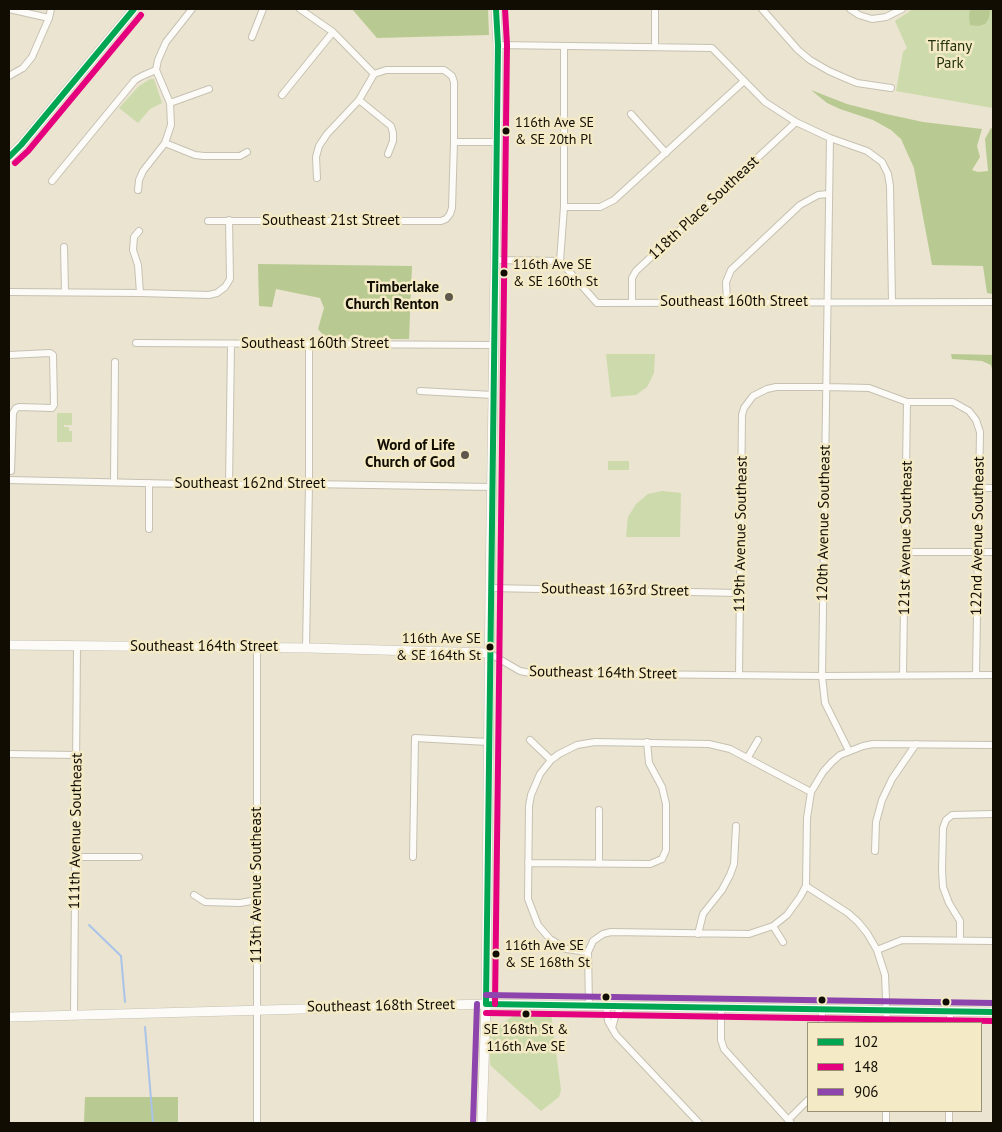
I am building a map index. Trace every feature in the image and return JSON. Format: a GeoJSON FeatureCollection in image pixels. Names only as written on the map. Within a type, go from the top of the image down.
{"type":"FeatureCollection","features":[{"type":"Feature","properties":{"kind":"street"},"geometry":{"type":"LineString","coordinates":[[9,9],[50,18]]}},
{"type":"Feature","properties":{"kind":"street"},"geometry":{"type":"LineString","coordinates":[[9,76],[23,68],[32,57],[50,18],[52,9]]}},
{"type":"Feature","properties":{"kind":"street"},"geometry":{"type":"LineString","coordinates":[[9,157],[22,145],[134,9]]}},
{"type":"Feature","properties":{"kind":"street"},"geometry":{"type":"LineString","coordinates":[[138,190],[139,180],[143,171],[166,143],[171,125],[170,103],[156,70],[158,60],[166,42],[192,9]]}},
{"type":"Feature","properties":{"kind":"street"},"geometry":{"type":"LineString","coordinates":[[252,37],[263,9]]}},
{"type":"Feature","properties":{"kind":"street"},"geometry":{"type":"LineString","coordinates":[[300,9],[333,32],[374,74]]}},
{"type":"Feature","properties":{"kind":"street"},"geometry":{"type":"LineString","coordinates":[[482,1123],[486,1004],[497,142],[498,45],[496,9]]}},
{"type":"Feature","properties":{"kind":"street"},"geometry":{"type":"LineString","coordinates":[[655,9],[655,47]]}},
{"type":"Feature","properties":{"kind":"street"},"geometry":{"type":"LineString","coordinates":[[762,9],[798,50],[810,60],[845,78],[891,88]]}},
{"type":"Feature","properties":{"kind":"street"},"geometry":{"type":"LineString","coordinates":[[850,9],[859,15],[872,19],[886,18],[902,9]]}},
{"type":"Feature","properties":{"kind":"street"},"geometry":{"type":"LineString","coordinates":[[282,94],[333,32]]}},
{"type":"Feature","properties":{"kind":"street"},"geometry":{"type":"LineString","coordinates":[[498,45],[712,48],[765,102],[796,122],[830,138],[867,151],[882,162],[888,174],[890,186],[892,302]]}},
{"type":"Feature","properties":{"kind":"street"},"geometry":{"type":"LineString","coordinates":[[494,260],[560,261],[564,207],[564,46]]}},
{"type":"Feature","properties":{"kind":"street"},"geometry":{"type":"LineString","coordinates":[[52,181],[135,80],[156,70]]}},
{"type":"Feature","properties":{"kind":"street"},"geometry":{"type":"LineString","coordinates":[[317,178],[316,157],[319,146],[327,134],[359,100],[374,74],[386,70],[444,70],[449,72],[454,82],[454,142],[497,142]]}},
{"type":"Feature","properties":{"kind":"street"},"geometry":{"type":"LineString","coordinates":[[564,207],[600,207],[608,204],[744,81]]}},
{"type":"Feature","properties":{"kind":"street"},"geometry":{"type":"LineString","coordinates":[[170,103],[209,89]]}},
{"type":"Feature","properties":{"kind":"street"},"geometry":{"type":"LineString","coordinates":[[359,100],[391,126],[393,141],[388,154]]}},
{"type":"Feature","properties":{"kind":"street"},"geometry":{"type":"LineString","coordinates":[[631,114],[666,153]]}},
{"type":"Feature","properties":{"kind":"street","name":"118th Place Southeast"},"geometry":{"type":"LineString","coordinates":[[632,303],[632,278],[636,271],[796,122]]}},
{"type":"Feature","properties":{"kind":"street","name":"120th Avenue Southeast"},"geometry":{"type":"LineString","coordinates":[[830,138],[822,676],[825,703],[849,751]]}},
{"type":"Feature","properties":{"kind":"street","name":"Southeast 21st Street"},"geometry":{"type":"LineString","coordinates":[[208,221],[440,221],[446,219],[452,208],[454,142]]}},
{"type":"Feature","properties":{"kind":"street"},"geometry":{"type":"LineString","coordinates":[[166,143],[204,156],[240,156],[247,152]]}},
{"type":"Feature","properties":{"kind":"street"},"geometry":{"type":"LineString","coordinates":[[727,302],[726,282],[731,270],[800,205],[818,195],[828,194]]}},
{"type":"Feature","properties":{"kind":"street"},"geometry":{"type":"LineString","coordinates":[[9,292],[209,295],[217,293],[225,287],[230,279],[229,220]]}},
{"type":"Feature","properties":{"kind":"street"},"geometry":{"type":"LineString","coordinates":[[139,231],[134,237],[133,250],[138,265],[140,293]]}},
{"type":"Feature","properties":{"kind":"street"},"geometry":{"type":"LineString","coordinates":[[64,247],[65,292]]}},
{"type":"Feature","properties":{"kind":"street","name":"Southeast 160th Street"},"geometry":{"type":"LineString","coordinates":[[560,261],[597,303],[993,302]]}},
{"type":"Feature","properties":{"kind":"street","name":"Southeast 160th Street"},"geometry":{"type":"LineString","coordinates":[[136,343],[493,345]]}},
{"type":"Feature","properties":{"kind":"street"},"geometry":{"type":"LineString","coordinates":[[306,648],[309,343]]}},
{"type":"Feature","properties":{"kind":"street"},"geometry":{"type":"LineString","coordinates":[[229,485],[231,344]]}},
{"type":"Feature","properties":{"kind":"street"},"geometry":{"type":"LineString","coordinates":[[9,355],[50,353],[53,355],[54,405],[52,408],[16,408],[13,413],[11,471]]}},
{"type":"Feature","properties":{"kind":"street"},"geometry":{"type":"LineString","coordinates":[[114,482],[115,362]]}},
{"type":"Feature","properties":{"kind":"street","name":"119th Avenue Southeast"},"geometry":{"type":"LineString","coordinates":[[739,675],[742,415],[744,408],[753,396],[767,389],[776,387],[827,388]]}},
{"type":"Feature","properties":{"kind":"street"},"geometry":{"type":"LineString","coordinates":[[827,388],[870,388],[907,402]]}},
{"type":"Feature","properties":{"kind":"street"},"geometry":{"type":"LineString","coordinates":[[420,392],[493,395]]}},
{"type":"Feature","properties":{"kind":"street","name":"122nd Avenue Southeast"},"geometry":{"type":"LineString","coordinates":[[907,402],[953,402],[969,411],[976,420],[980,432],[976,675]]}},
{"type":"Feature","properties":{"kind":"street","name":"121st Avenue Southeast"},"geometry":{"type":"LineString","coordinates":[[904,675],[907,402]]}},
{"type":"Feature","properties":{"kind":"street","name":"Southeast 162nd Street"},"geometry":{"type":"LineString","coordinates":[[9,480],[229,485],[309,484],[492,487]]}},
{"type":"Feature","properties":{"kind":"street"},"geometry":{"type":"LineString","coordinates":[[149,483],[149,529]]}},
{"type":"Feature","properties":{"kind":"street"},"geometry":{"type":"LineString","coordinates":[[979,488],[993,488]]}},
{"type":"Feature","properties":{"kind":"street"},"geometry":{"type":"LineString","coordinates":[[906,552],[993,552]]}},
{"type":"Feature","properties":{"kind":"street","name":"Southeast 163rd Street"},"geometry":{"type":"LineString","coordinates":[[490,588],[740,593]]}},
{"type":"Feature","properties":{"kind":"street","name":"Southeast 164th Street"},"geometry":{"type":"LineString","coordinates":[[9,645],[257,647],[489,653],[520,671],[530,673],[822,676],[993,675]]}},
{"type":"Feature","properties":{"kind":"street","name":"111th Avenue Southeast"},"geometry":{"type":"LineString","coordinates":[[74,1015],[77,647]]}},
{"type":"Feature","properties":{"kind":"street","name":"113th Avenue Southeast"},"geometry":{"type":"LineString","coordinates":[[257,647],[257,1123]]}},
{"type":"Feature","properties":{"kind":"street"},"geometry":{"type":"LineString","coordinates":[[413,856],[415,738],[488,742]]}},
{"type":"Feature","properties":{"kind":"street"},"geometry":{"type":"LineString","coordinates":[[530,740],[551,760]]}},
{"type":"Feature","properties":{"kind":"street"},"geometry":{"type":"LineString","coordinates":[[748,757],[758,740]]}},
{"type":"Feature","properties":{"kind":"street"},"geometry":{"type":"LineString","coordinates":[[528,863],[650,864],[662,859],[666,850],[666,804],[662,787],[649,763],[647,742]]}},
{"type":"Feature","properties":{"kind":"street"},"geometry":{"type":"LineString","coordinates":[[588,952],[575,951],[558,945],[550,939],[538,925],[528,899],[531,795],[540,774],[551,760],[577,745],[586,743],[709,744],[730,749],[748,757],[811,792]]}},
{"type":"Feature","properties":{"kind":"street"},"geometry":{"type":"LineString","coordinates":[[589,1005],[588,952],[594,941],[607,933],[749,934],[773,926],[793,908],[806,886],[807,818],[811,792],[832,762],[849,751],[873,744],[993,745]]}},
{"type":"Feature","properties":{"kind":"street"},"geometry":{"type":"LineString","coordinates":[[875,851],[876,822],[882,800],[892,779],[916,744]]}},
{"type":"Feature","properties":{"kind":"street"},"geometry":{"type":"LineString","coordinates":[[9,754],[76,755]]}},
{"type":"Feature","properties":{"kind":"street"},"geometry":{"type":"LineString","coordinates":[[598,864],[599,810]]}},
{"type":"Feature","properties":{"kind":"street"},"geometry":{"type":"LineString","coordinates":[[960,940],[960,921],[946,897],[943,887],[943,828],[946,820],[952,815],[993,814]]}},
{"type":"Feature","properties":{"kind":"street"},"geometry":{"type":"LineString","coordinates":[[698,934],[703,914],[722,890],[734,864],[736,826]]}},
{"type":"Feature","properties":{"kind":"street"},"geometry":{"type":"LineString","coordinates":[[75,857],[139,857]]}},
{"type":"Feature","properties":{"kind":"street"},"geometry":{"type":"LineString","coordinates":[[806,886],[848,913],[867,933],[876,950],[885,975],[887,1022]]}},
{"type":"Feature","properties":{"kind":"street"},"geometry":{"type":"LineString","coordinates":[[194,895],[205,902],[240,903],[257,900]]}},
{"type":"Feature","properties":{"kind":"street"},"geometry":{"type":"LineString","coordinates":[[773,926],[783,942]]}},
{"type":"Feature","properties":{"kind":"street"},"geometry":{"type":"LineString","coordinates":[[876,950],[902,940],[993,941]]}},
{"type":"Feature","properties":{"kind":"street","name":"Southeast 168th Street"},"geometry":{"type":"LineString","coordinates":[[9,1017],[486,1004],[993,1012]]}},
{"type":"Feature","properties":{"kind":"street"},"geometry":{"type":"LineString","coordinates":[[606,1005],[608,1021],[616,1035],[699,1123]]}},
{"type":"Feature","properties":{"kind":"street"},"geometry":{"type":"LineString","coordinates":[[612,1028],[615,1017],[623,1006]]}},
{"type":"Feature","properties":{"kind":"street"},"geometry":{"type":"LineString","coordinates":[[721,1008],[721,1040],[724,1049],[789,1122],[807,1101]]}},
{"type":"Feature","properties":{"kind":"street"},"geometry":{"type":"LineString","coordinates":[[822,1009],[822,1022]]}},
{"type":"Feature","properties":{"kind":"street"},"geometry":{"type":"LineString","coordinates":[[950,1012],[950,1022]]}},
{"type":"Feature","properties":{"kind":"green space"},"geometry":{"type":"Polygon","coordinates":[[[352,9],[488,9],[489,35],[377,38],[352,9]]]}},
{"type":"Feature","properties":{"kind":"green space","name":"Tiffany Park"},"geometry":{"type":"Polygon","coordinates":[[[913,9],[993,9],[993,108],[896,91],[903,52],[907,48],[895,21],[913,9]]]}},
{"type":"Feature","properties":{"kind":"green space"},"geometry":{"type":"Polygon","coordinates":[[[990,9],[989,18],[985,24],[978,26],[970,25],[969,17],[970,10],[990,9]]]}},
{"type":"Feature","properties":{"kind":"green space"},"geometry":{"type":"Polygon","coordinates":[[[150,79],[154,79],[162,103],[150,109],[138,123],[119,108],[139,86],[150,79]]]}},
{"type":"Feature","properties":{"kind":"green space"},"geometry":{"type":"Polygon","coordinates":[[[811,90],[847,104],[886,114],[923,122],[982,129],[977,146],[980,157],[972,170],[978,172],[988,171],[985,139],[991,128],[993,129],[993,294],[987,293],[983,266],[932,265],[914,168],[901,139],[891,130],[873,120],[827,103],[811,90]]]}},
{"type":"Feature","properties":{"kind":"green space"},"geometry":{"type":"Polygon","coordinates":[[[258,264],[412,266],[409,339],[327,339],[318,329],[324,308],[320,298],[276,289],[272,307],[259,306],[258,264]]]}},
{"type":"Feature","properties":{"kind":"green space"},"geometry":{"type":"Polygon","coordinates":[[[606,354],[655,354],[654,373],[647,387],[636,395],[611,397],[606,354]]]}},
{"type":"Feature","properties":{"kind":"green space"},"geometry":{"type":"Polygon","coordinates":[[[951,354],[993,355],[993,374],[991,365],[982,361],[952,359],[951,354]]]}},
{"type":"Feature","properties":{"kind":"green space"},"geometry":{"type":"Polygon","coordinates":[[[57,413],[72,413],[72,425],[64,425],[64,427],[69,427],[69,431],[72,431],[72,442],[57,442],[57,413]]]}},
{"type":"Feature","properties":{"kind":"green space"},"geometry":{"type":"Polygon","coordinates":[[[608,461],[629,461],[629,470],[608,470],[608,461]]]}},
{"type":"Feature","properties":{"kind":"green space"},"geometry":{"type":"Polygon","coordinates":[[[662,491],[681,493],[680,537],[626,537],[628,517],[636,504],[648,494],[662,491]]]}},
{"type":"Feature","properties":{"kind":"green space"},"geometry":{"type":"Polygon","coordinates":[[[514,1012],[551,1012],[561,1090],[559,1097],[541,1111],[490,1065],[490,1030],[493,1030],[513,1016],[514,1012]]]}},
{"type":"Feature","properties":{"kind":"green space"},"geometry":{"type":"Polygon","coordinates":[[[85,1097],[178,1097],[178,1123],[84,1123],[85,1097]]]}},
{"type":"Feature","properties":{"kind":"waterway"},"geometry":{"type":"LineString","coordinates":[[89,925],[121,956],[125,1002]]}},
{"type":"Feature","properties":{"kind":"waterway"},"geometry":{"type":"LineString","coordinates":[[145,1027],[153,1123]]}},
{"type":"Feature","properties":{"kind":"transit line","name":"102"},"geometry":{"type":"LineString","coordinates":[[9,157],[134,9]]}},
{"type":"Feature","properties":{"kind":"transit line","name":"102"},"geometry":{"type":"LineString","coordinates":[[486,1004],[498,45],[496,9]]}},
{"type":"Feature","properties":{"kind":"transit line","name":"148"},"geometry":{"type":"LineString","coordinates":[[495,1004],[507,45],[505,9]]}},
{"type":"Feature","properties":{"kind":"transit line","name":"148"},"geometry":{"type":"LineString","coordinates":[[15,163],[28,151],[141,15]]}},
{"type":"Feature","properties":{"kind":"transit line","name":"906"},"geometry":{"type":"LineString","coordinates":[[486,995],[993,1003]]}},
{"type":"Feature","properties":{"kind":"transit line","name":"906"},"geometry":{"type":"LineString","coordinates":[[473,1123],[477,1004]]}},
{"type":"Feature","properties":{"kind":"transit line","name":"102"},"geometry":{"type":"LineString","coordinates":[[486,1004],[993,1012]]}},
{"type":"Feature","properties":{"kind":"transit line","name":"148"},"geometry":{"type":"LineString","coordinates":[[486,1013],[993,1021]]}},
{"type":"Feature","properties":{"kind":"place","name":"116th Ave SE & SE 20th Pl"},"geometry":{"type":"Point","coordinates":[506,131]}},
{"type":"Feature","properties":{"kind":"place","name":"116th Ave SE & SE 160th St"},"geometry":{"type":"Point","coordinates":[504,273]}},
{"type":"Feature","properties":{"kind":"place","name":"Timberlake Church Renton"},"geometry":{"type":"Point","coordinates":[449,297]}},
{"type":"Feature","properties":{"kind":"place","name":"Word of Life Church of God"},"geometry":{"type":"Point","coordinates":[465,455]}},
{"type":"Feature","properties":{"kind":"place","name":"116th Ave SE & SE 164th St"},"geometry":{"type":"Point","coordinates":[490,647]}},
{"type":"Feature","properties":{"kind":"place","name":"116th Ave SE & SE 168th St"},"geometry":{"type":"Point","coordinates":[496,954]}},
{"type":"Feature","properties":{"kind":"place","name":"SE 168th St & 116th Ave SE"},"geometry":{"type":"Point","coordinates":[526,1014]}}]}
